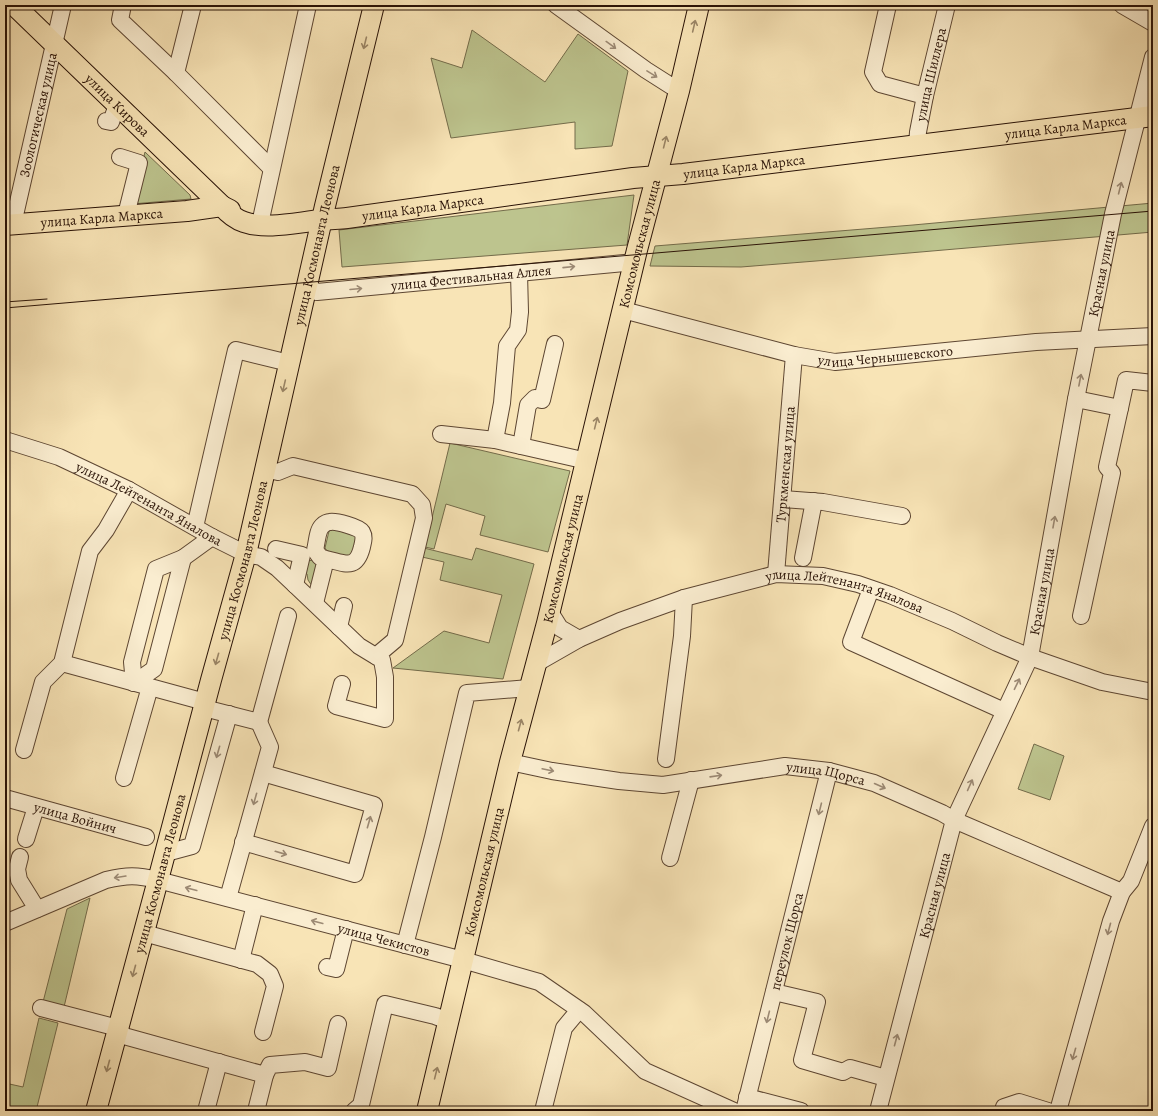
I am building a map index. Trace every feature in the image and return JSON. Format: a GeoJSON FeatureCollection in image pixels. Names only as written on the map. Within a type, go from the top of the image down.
{"type":"FeatureCollection","features":[{"type":"Feature","properties":{"kind":"main road","name":"улица Кирова"},"geometry":{"type":"LineString","coordinates":[[14,5],[222,206]]}},
{"type":"Feature","properties":{"kind":"main road","name":"улица Космонавта Леонова"},"geometry":{"type":"LineString","coordinates":[[96,1111],[166,853],[204,705],[246,554],[289,363],[312,290],[323,216],[374,5]]}},
{"type":"Feature","properties":{"kind":"main road","name":"Комсомольская улица"},"geometry":{"type":"LineString","coordinates":[[427,1111],[510,762],[537,663],[587,461],[623,310],[630,262],[679,90],[699,5]]}},
{"type":"Feature","properties":{"kind":"main road","name":"улица Карла Маркса"},"geometry":{"type":"LineString","coordinates":[[9,224],[187,211],[222,206],[244,217],[261,219],[323,216],[634,167],[657,171],[683,164],[917,140],[1146,112]]}},
{"type":"Feature","properties":{"kind":"main road","name":"улица Карла Маркса"},"geometry":{"type":"LineString","coordinates":[[222,206],[228,214],[244,222],[256,225],[303,223],[323,216]]}},
{"type":"Feature","properties":{"kind":"street","name":"Зоологическая улица"},"geometry":{"type":"LineString","coordinates":[[9,224],[63,5]]}},
{"type":"Feature","properties":{"kind":"street"},"geometry":{"type":"LineString","coordinates":[[123,5],[120,20],[272,168]]}},
{"type":"Feature","properties":{"kind":"street"},"geometry":{"type":"LineString","coordinates":[[176,73],[193,5]]}},
{"type":"Feature","properties":{"kind":"street"},"geometry":{"type":"LineString","coordinates":[[261,219],[308,5]]}},
{"type":"Feature","properties":{"kind":"street"},"geometry":{"type":"LineString","coordinates":[[888,5],[873,72],[880,84],[925,96]]}},
{"type":"Feature","properties":{"kind":"street","name":"улица Шиллера"},"geometry":{"type":"LineString","coordinates":[[917,140],[925,96],[947,5]]}},
{"type":"Feature","properties":{"kind":"street"},"geometry":{"type":"LineString","coordinates":[[1122,5],[1153,23]]}},
{"type":"Feature","properties":{"kind":"street"},"geometry":{"type":"LineString","coordinates":[[559,6],[646,70],[679,90]]}},
{"type":"Feature","properties":{"kind":"street","name":"Красная улица"},"geometry":{"type":"LineString","coordinates":[[878,1111],[954,820],[1030,657],[1076,399],[1113,214],[1146,112],[1153,57]]}},
{"type":"Feature","properties":{"kind":"street"},"geometry":{"type":"LineString","coordinates":[[106,121],[111,122],[117,105]]}},
{"type":"Feature","properties":{"kind":"street"},"geometry":{"type":"LineString","coordinates":[[120,157],[139,163],[126,215]]}},
{"type":"Feature","properties":{"kind":"street","name":"улица Фестивальная Аллея"},"geometry":{"type":"LineString","coordinates":[[312,290],[519,273],[630,262]]}},
{"type":"Feature","properties":{"kind":"street"},"geometry":{"type":"LineString","coordinates":[[495,440],[502,403],[506,346],[518,330],[520,312],[519,273]]}},
{"type":"Feature","properties":{"kind":"street","name":"улица Чернышевского"},"geometry":{"type":"LineString","coordinates":[[623,310],[794,355],[835,362],[1036,342],[1153,336]]}},
{"type":"Feature","properties":{"kind":"street"},"geometry":{"type":"LineString","coordinates":[[520,446],[528,405],[535,398],[542,400],[555,344]]}},
{"type":"Feature","properties":{"kind":"street"},"geometry":{"type":"LineString","coordinates":[[195,527],[236,350],[289,363]]}},
{"type":"Feature","properties":{"kind":"street","name":"Туркменская улица"},"geometry":{"type":"LineString","coordinates":[[776,574],[794,355]]}},
{"type":"Feature","properties":{"kind":"street"},"geometry":{"type":"LineString","coordinates":[[1081,616],[1112,473],[1106,467],[1126,380],[1153,383]]}},
{"type":"Feature","properties":{"kind":"street"},"geometry":{"type":"LineString","coordinates":[[1076,399],[1120,408]]}},
{"type":"Feature","properties":{"kind":"street"},"geometry":{"type":"LineString","coordinates":[[441,434],[495,440],[587,461]]}},
{"type":"Feature","properties":{"kind":"street","name":"улица Лейтенанта Яналова"},"geometry":{"type":"LineString","coordinates":[[5,440],[59,457],[129,490],[212,537],[246,554],[261,557],[277,568],[315,603],[335,608],[338,627],[359,646],[376,656]]}},
{"type":"Feature","properties":{"kind":"street"},"geometry":{"type":"LineString","coordinates":[[266,469],[278,472],[293,466],[412,494],[422,505],[424,518],[395,640],[376,656],[382,660],[385,677],[386,719],[336,706],[342,684]]}},
{"type":"Feature","properties":{"kind":"street"},"geometry":{"type":"LineString","coordinates":[[24,750],[43,682],[62,663],[90,551],[106,530],[129,490]]}},
{"type":"Feature","properties":{"kind":"street"},"geometry":{"type":"LineString","coordinates":[[783,498],[854,507],[902,516]]}},
{"type":"Feature","properties":{"kind":"street"},"geometry":{"type":"LineString","coordinates":[[803,558],[814,501]]}},
{"type":"Feature","properties":{"kind":"street"},"geometry":{"type":"LineString","coordinates":[[134,683],[132,662],[156,569],[183,558],[212,537]]}},
{"type":"Feature","properties":{"kind":"street"},"geometry":{"type":"LineString","coordinates":[[276,549],[302,555],[295,585]]}},
{"type":"Feature","properties":{"kind":"street"},"geometry":{"type":"LineString","coordinates":[[134,683],[154,669],[183,558]]}},
{"type":"Feature","properties":{"kind":"street"},"geometry":{"type":"LineString","coordinates":[[315,603],[326,559]]}},
{"type":"Feature","properties":{"kind":"street","name":"улица Лейтенанта Яналова"},"geometry":{"type":"LineString","coordinates":[[537,663],[579,639],[620,621],[684,598],[776,574],[823,576],[858,584],[890,595],[952,621],[1030,657],[1102,682],[1153,692]]}},
{"type":"Feature","properties":{"kind":"street"},"geometry":{"type":"LineString","coordinates":[[872,589],[852,642],[1004,711]]}},
{"type":"Feature","properties":{"kind":"street"},"geometry":{"type":"LineString","coordinates":[[666,759],[682,636],[684,598]]}},
{"type":"Feature","properties":{"kind":"street"},"geometry":{"type":"LineString","coordinates":[[550,612],[560,628],[579,639]]}},
{"type":"Feature","properties":{"kind":"street"},"geometry":{"type":"LineString","coordinates":[[228,898],[270,748],[259,722],[288,616]]}},
{"type":"Feature","properties":{"kind":"street"},"geometry":{"type":"LineString","coordinates":[[62,663],[150,687],[229,714],[259,722]]}},
{"type":"Feature","properties":{"kind":"street"},"geometry":{"type":"LineString","coordinates":[[124,778],[150,687]]}},
{"type":"Feature","properties":{"kind":"street"},"geometry":{"type":"LineString","coordinates":[[405,945],[433,837],[467,693],[529,688]]}},
{"type":"Feature","properties":{"kind":"street"},"geometry":{"type":"LineString","coordinates":[[166,853],[192,846],[229,714]]}},
{"type":"Feature","properties":{"kind":"street","name":"улица Щорса"},"geometry":{"type":"LineString","coordinates":[[510,762],[552,772],[619,781],[664,785],[785,766],[829,771],[874,783],[942,813],[954,820],[1122,892]]}},
{"type":"Feature","properties":{"kind":"street","name":"переулок Щорса"},"geometry":{"type":"LineString","coordinates":[[745,1104],[829,771]]}},
{"type":"Feature","properties":{"kind":"street"},"geometry":{"type":"LineString","coordinates":[[243,842],[355,874],[374,805],[263,773]]}},
{"type":"Feature","properties":{"kind":"street"},"geometry":{"type":"LineString","coordinates":[[670,858],[691,780]]}},
{"type":"Feature","properties":{"kind":"street","name":"улица Войнич"},"geometry":{"type":"LineString","coordinates":[[5,798],[146,837]]}},
{"type":"Feature","properties":{"kind":"street"},"geometry":{"type":"LineString","coordinates":[[26,839],[36,807]]}},
{"type":"Feature","properties":{"kind":"street"},"geometry":{"type":"LineString","coordinates":[[1058,1111],[1111,921],[1122,892],[1130,881],[1153,826]]}},
{"type":"Feature","properties":{"kind":"street"},"geometry":{"type":"LineString","coordinates":[[20,857],[17,869],[19,880],[37,909]]}},
{"type":"Feature","properties":{"kind":"street","name":"улица Чекистов"},"geometry":{"type":"LineString","coordinates":[[5,924],[98,883],[122,876],[140,876],[158,880],[463,960],[539,982],[579,1010],[645,1070],[734,1111]]}},
{"type":"Feature","properties":{"kind":"street"},"geometry":{"type":"LineString","coordinates":[[241,960],[255,905]]}},
{"type":"Feature","properties":{"kind":"street"},"geometry":{"type":"LineString","coordinates":[[327,967],[336,969],[346,929]]}},
{"type":"Feature","properties":{"kind":"street"},"geometry":{"type":"LineString","coordinates":[[144,933],[257,964],[270,974],[275,986],[263,1032]]}},
{"type":"Feature","properties":{"kind":"street"},"geometry":{"type":"LineString","coordinates":[[774,992],[817,1002],[802,1060],[843,1072],[850,1068],[886,1078]]}},
{"type":"Feature","properties":{"kind":"street"},"geometry":{"type":"LineString","coordinates":[[354,1111],[360,1105],[385,1004],[435,1016],[448,1021]]}},
{"type":"Feature","properties":{"kind":"street"},"geometry":{"type":"LineString","coordinates":[[41,1008],[118,1028],[124,1036],[265,1075]]}},
{"type":"Feature","properties":{"kind":"street"},"geometry":{"type":"LineString","coordinates":[[543,1111],[558,1026],[579,1010]]}},
{"type":"Feature","properties":{"kind":"street"},"geometry":{"type":"LineString","coordinates":[[256,1111],[265,1075],[270,1065],[305,1062],[328,1068],[338,1024]]}},
{"type":"Feature","properties":{"kind":"street"},"geometry":{"type":"LineString","coordinates":[[206,1111],[219,1062]]}},
{"type":"Feature","properties":{"kind":"street"},"geometry":{"type":"LineString","coordinates":[[1002,1111],[1004,1107],[1019,1102],[1048,1111]]}},
{"type":"Feature","properties":{"kind":"street"},"geometry":{"type":"LineString","coordinates":[[745,1104],[801,1111]]}},
{"type":"Feature","properties":{"kind":"green space"},"geometry":{"type":"Polygon","coordinates":[[[472,30],[545,82],[578,34],[628,71],[612,146],[575,149],[575,122],[451,138],[431,58],[462,68],[472,30]]]}},
{"type":"Feature","properties":{"kind":"green space"},"geometry":{"type":"Polygon","coordinates":[[[145,152],[190,195],[191,199],[132,204],[145,152]]]}},
{"type":"Feature","properties":{"kind":"green space"},"geometry":{"type":"Polygon","coordinates":[[[634,195],[627,245],[342,267],[339,230],[634,195]]]}},
{"type":"Feature","properties":{"kind":"green space"},"geometry":{"type":"Polygon","coordinates":[[[1153,203],[1153,232],[741,267],[650,266],[655,246],[913,225],[1153,203]]]}},
{"type":"Feature","properties":{"kind":"green space"},"geometry":{"type":"Polygon","coordinates":[[[450,443],[570,471],[548,552],[480,535],[485,516],[446,504],[434,549],[425,547],[450,443]]]}},
{"type":"Feature","properties":{"kind":"green space"},"geometry":{"type":"Polygon","coordinates":[[[332,529],[356,535],[353,555],[349,557],[327,551],[325,548],[329,531],[332,529]]]}},
{"type":"Feature","properties":{"kind":"green space"},"geometry":{"type":"Polygon","coordinates":[[[424,548],[472,560],[476,548],[534,564],[503,679],[393,668],[444,631],[489,643],[502,595],[440,580],[444,562],[422,557],[424,548]]]}},
{"type":"Feature","properties":{"kind":"green space"},"geometry":{"type":"Polygon","coordinates":[[[314,560],[317,567],[312,586],[308,580],[307,574],[305,573],[307,561],[314,560]]]}},
{"type":"Feature","properties":{"kind":"green space"},"geometry":{"type":"Polygon","coordinates":[[[1034,744],[1064,756],[1050,800],[1018,789],[1034,744]]]}},
{"type":"Feature","properties":{"kind":"green space"},"geometry":{"type":"Polygon","coordinates":[[[90,898],[64,1007],[43,1002],[67,909],[90,898]]]}},
{"type":"Feature","properties":{"kind":"green space"},"geometry":{"type":"Polygon","coordinates":[[[39,1018],[58,1023],[36,1111],[5,1111],[5,1083],[23,1087],[39,1018]]]}},
{"type":"Feature","properties":{"kind":"tram line"},"geometry":{"type":"LineString","coordinates":[[5,308],[1153,211]]}},
{"type":"Feature","properties":{"kind":"tram line"},"geometry":{"type":"LineString","coordinates":[[5,302],[47,299]]}}]}
